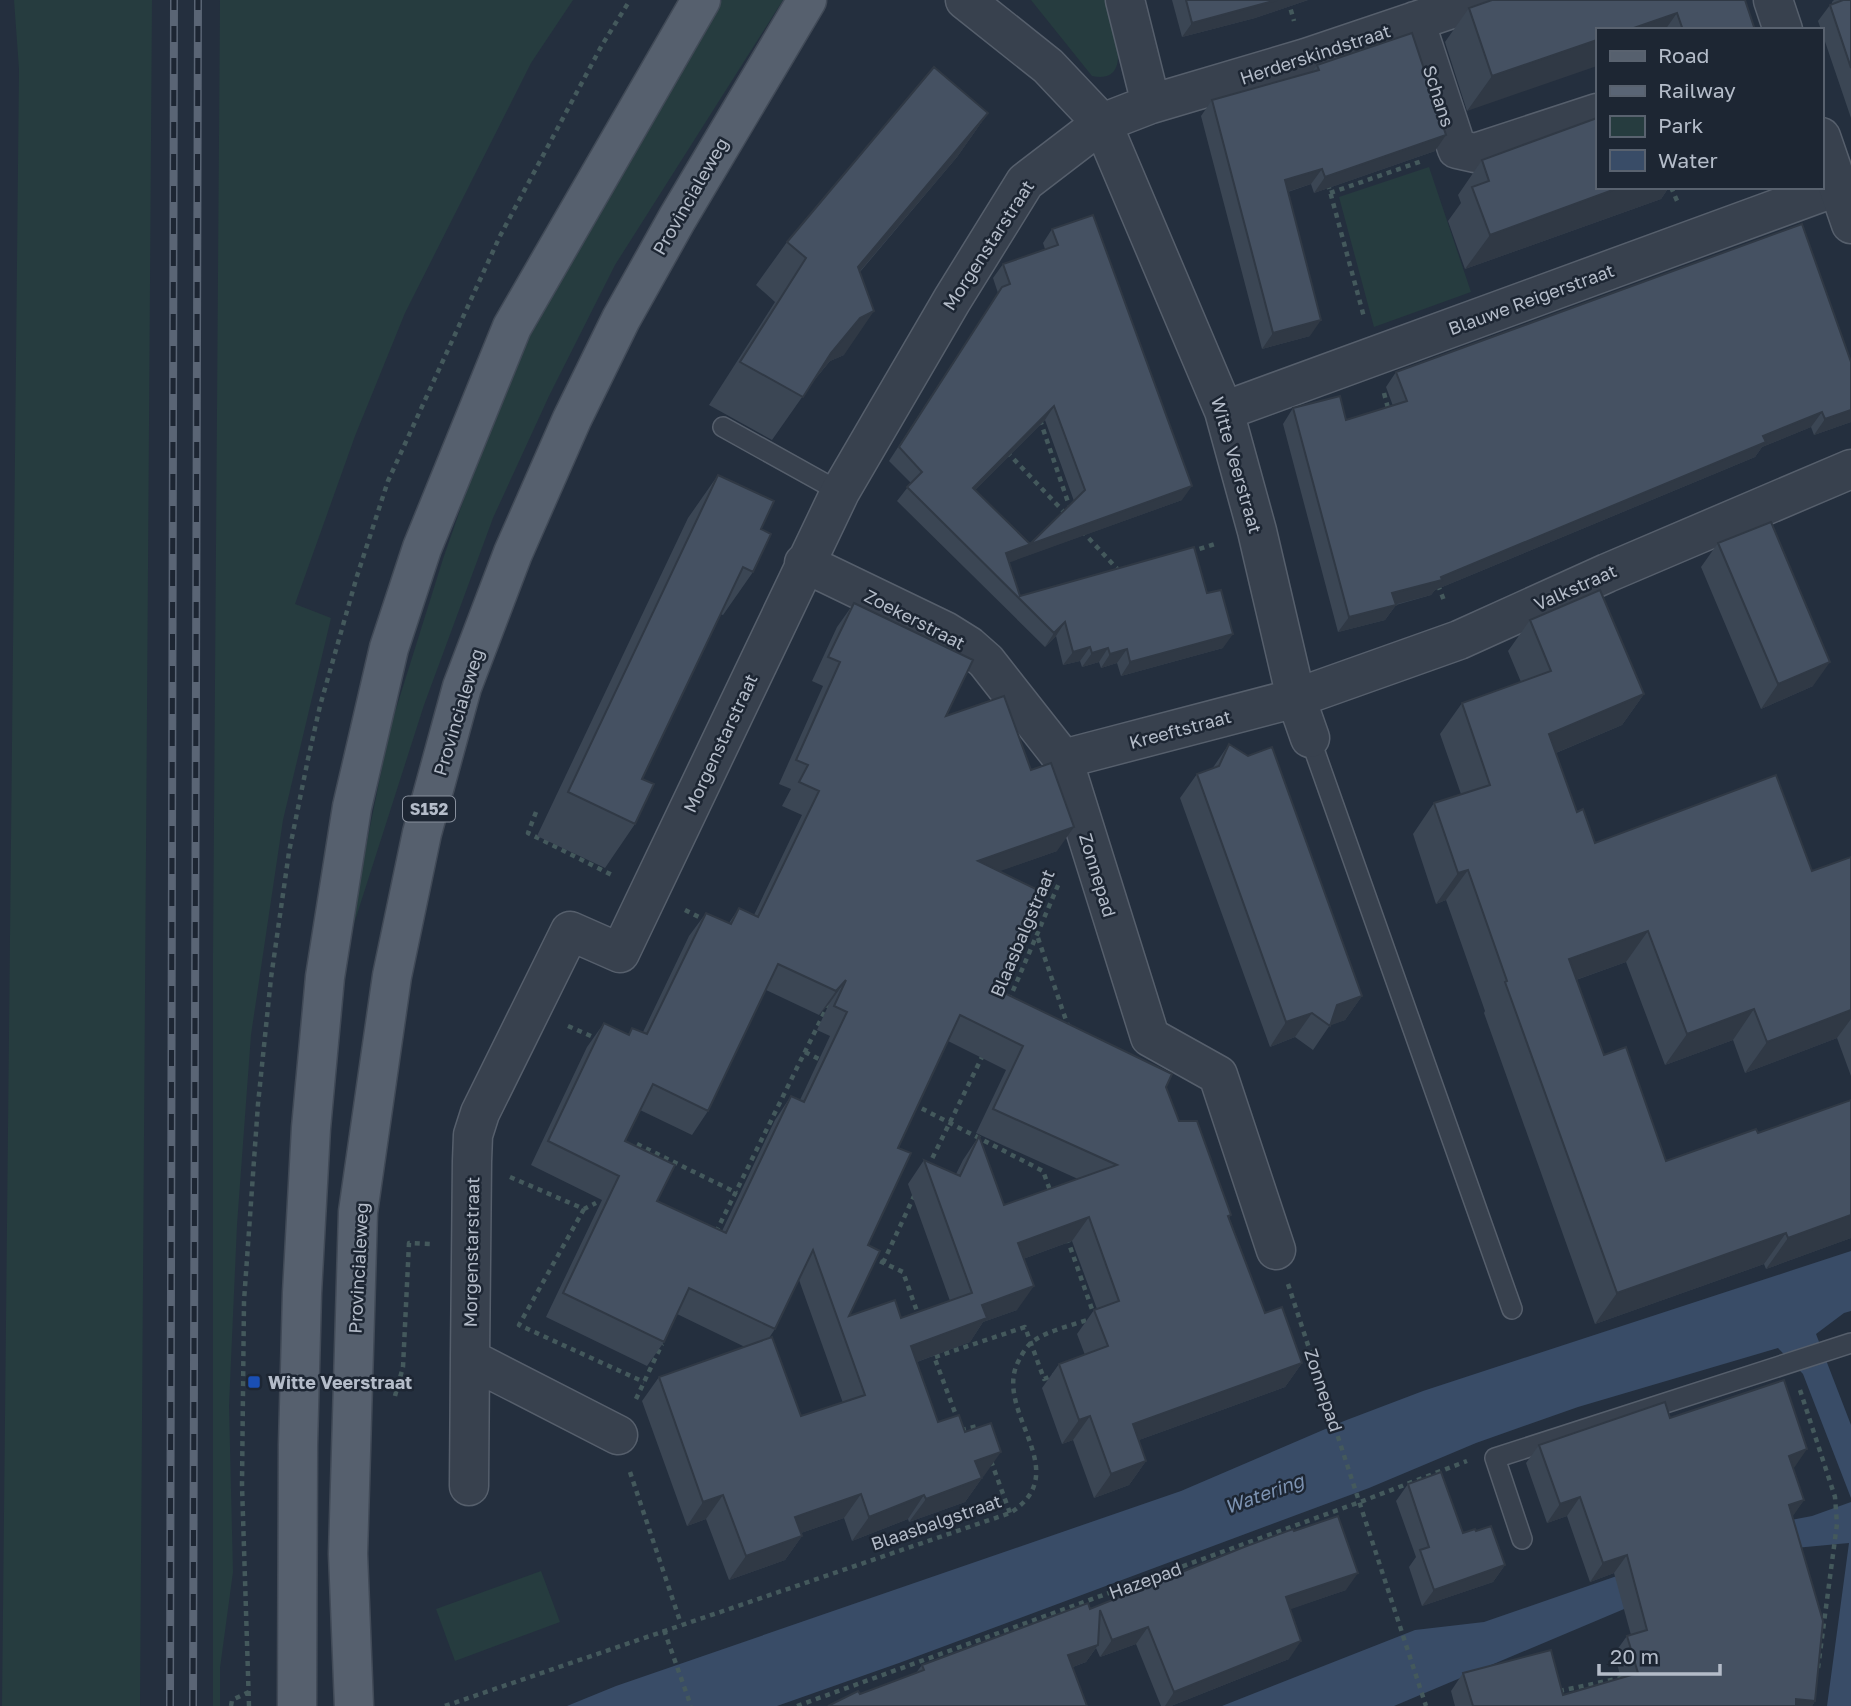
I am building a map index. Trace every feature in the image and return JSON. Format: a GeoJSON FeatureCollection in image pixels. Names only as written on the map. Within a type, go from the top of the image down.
{"type":"FeatureCollection","features":[{"type":"Feature","properties":{"kind":"main road"},"geometry":{"type":"LineString","coordinates":[[297,1706],[302,1293],[311,1128],[325,977],[337,898],[352,807],[389,648],[422,548],[512,327],[701,0]]}},
{"type":"Feature","properties":{"kind":"main road","name":"Provincialeweg"},"geometry":{"type":"LineString","coordinates":[[354,1703],[348,1554],[358,1212],[392,976],[422,833],[462,687],[513,552],[572,419],[621,319],[658,252],[807,0]]}},
{"type":"Feature","properties":{"kind":"street","name":"Witte Veerstraat"},"geometry":{"type":"LineString","coordinates":[[965,0],[1048,66],[1102,123],[1224,411],[1257,531],[1296,698],[1310,738]]}},
{"type":"Feature","properties":{"kind":"street"},"geometry":{"type":"LineString","coordinates":[[1102,123],[1151,104],[1125,0]]}},
{"type":"Feature","properties":{"kind":"street","name":"Herderskindstraat"},"geometry":{"type":"LineString","coordinates":[[1151,104],[1306,58],[1478,0]]}},
{"type":"Feature","properties":{"kind":"street"},"geometry":{"type":"LineString","coordinates":[[1773,0],[1782,28]]}},
{"type":"Feature","properties":{"kind":"street","name":"Schans"},"geometry":{"type":"LineString","coordinates":[[1415,21],[1457,149],[1475,153],[1596,113]]}},
{"type":"Feature","properties":{"kind":"street","name":"Morgenstarstraat"},"geometry":{"type":"LineString","coordinates":[[468,1486],[472,1161],[473,1135],[480,1113],[570,930],[620,953],[839,492],[1025,182],[1102,123]]}},
{"type":"Feature","properties":{"kind":"street"},"geometry":{"type":"LineString","coordinates":[[1823,142],[1851,223]]}},
{"type":"Feature","properties":{"kind":"street","name":"Blauwe Reigerstraat"},"geometry":{"type":"LineString","coordinates":[[1224,411],[1839,186]]}},
{"type":"Feature","properties":{"kind":"street","name":"Valkstraat"},"geometry":{"type":"LineString","coordinates":[[1296,698],[1459,640],[1851,468]]}},
{"type":"Feature","properties":{"kind":"street","name":"Zoekerstraat"},"geometry":{"type":"LineString","coordinates":[[804,563],[945,631],[969,646],[986,661],[1063,759]]}},
{"type":"Feature","properties":{"kind":"street","name":"Kreeftstraat"},"geometry":{"type":"LineString","coordinates":[[1063,759],[1296,698]]}},
{"type":"Feature","properties":{"kind":"street","name":"Zonnepad"},"geometry":{"type":"LineString","coordinates":[[1063,759],[1150,1037],[1217,1075],[1276,1250]]}},
{"type":"Feature","properties":{"kind":"street"},"geometry":{"type":"LineString","coordinates":[[470,1359],[618,1435]]}},
{"type":"Feature","properties":{"kind":"lane"},"geometry":{"type":"LineString","coordinates":[[723,427],[839,492]]}},
{"type":"Feature","properties":{"kind":"lane"},"geometry":{"type":"LineString","coordinates":[[1310,738],[1512,1309]]}},
{"type":"Feature","properties":{"kind":"lane"},"geometry":{"type":"LineString","coordinates":[[1522,1539],[1495,1458],[1845,1344]]}},
{"type":"Feature","properties":{"kind":"path"},"geometry":{"type":"LineString","coordinates":[[999,444],[1069,514],[1037,411]]}},
{"type":"Feature","properties":{"kind":"path"},"geometry":{"type":"LineString","coordinates":[[1076,525],[1121,573],[1133,569]]}},
{"type":"Feature","properties":{"kind":"path"},"geometry":{"type":"LineString","coordinates":[[1183,554],[1257,531]]}},
{"type":"Feature","properties":{"kind":"path"},"geometry":{"type":"LineString","coordinates":[[536,812],[528,833],[708,921]]}},
{"type":"Feature","properties":{"kind":"path","name":"Blaasbalgstraat"},"geometry":{"type":"LineString","coordinates":[[1008,1003],[1066,866],[1092,857]]}},
{"type":"Feature","properties":{"kind":"path"},"geometry":{"type":"LineString","coordinates":[[1037,937],[1072,1037]]}},
{"type":"Feature","properties":{"kind":"path"},"geometry":{"type":"LineString","coordinates":[[712,1240],[834,994]]}},
{"type":"Feature","properties":{"kind":"path"},"geometry":{"type":"LineString","coordinates":[[532,1010],[607,1043]]}},
{"type":"Feature","properties":{"kind":"path"},"geometry":{"type":"LineString","coordinates":[[927,1169],[985,1050]]}},
{"type":"Feature","properties":{"kind":"path"},"geometry":{"type":"LineString","coordinates":[[805,1052],[829,1063]]}},
{"type":"Feature","properties":{"kind":"path"},"geometry":{"type":"LineString","coordinates":[[901,1098],[1043,1171],[1051,1195]]}},
{"type":"Feature","properties":{"kind":"path"},"geometry":{"type":"LineString","coordinates":[[637,1144],[748,1198]]}},
{"type":"Feature","properties":{"kind":"path"},"geometry":{"type":"LineString","coordinates":[[472,1161],[584,1209]]}},
{"type":"Feature","properties":{"kind":"path"},"geometry":{"type":"LineString","coordinates":[[883,1263],[916,1192]]}},
{"type":"Feature","properties":{"kind":"path"},"geometry":{"type":"LineString","coordinates":[[596,1203],[584,1209],[519,1325],[644,1382]]}},
{"type":"Feature","properties":{"kind":"path"},"geometry":{"type":"LineString","coordinates":[[1031,1343],[1095,1317],[1065,1231]]}},
{"type":"Feature","properties":{"kind":"path"},"geometry":{"type":"LineString","coordinates":[[394,1401],[403,1367],[409,1243],[471,1245]]}},
{"type":"Feature","properties":{"kind":"path","name":"Zonnepad"},"geometry":{"type":"LineString","coordinates":[[1276,1250],[1426,1706]]}},
{"type":"Feature","properties":{"kind":"path"},"geometry":{"type":"LineString","coordinates":[[871,1257],[903,1272],[921,1321]]}},
{"type":"Feature","properties":{"kind":"path"},"geometry":{"type":"LineString","coordinates":[[1284,1315],[1297,1310]]}},
{"type":"Feature","properties":{"kind":"path"},"geometry":{"type":"LineString","coordinates":[[935,1357],[1025,1327],[1044,1379],[1056,1375]]}},
{"type":"Feature","properties":{"kind":"path"},"geometry":{"type":"LineString","coordinates":[[667,1335],[618,1435],[681,1624]]}},
{"type":"Feature","properties":{"kind":"path","name":"Blaasbalgstraat"},"geometry":{"type":"LineString","coordinates":[[446,1706],[1010,1513],[1028,1499],[1035,1482],[1037,1464],[1012,1390],[1015,1368],[1031,1343]]}},
{"type":"Feature","properties":{"kind":"path"},"geometry":{"type":"LineString","coordinates":[[930,1345],[962,1431],[978,1426],[983,1438]]}},
{"type":"Feature","properties":{"kind":"path"},"geometry":{"type":"LineString","coordinates":[[1757,1372],[1797,1382],[1835,1497],[1837,1524],[1817,1679]]}},
{"type":"Feature","properties":{"kind":"path"},"geometry":{"type":"LineString","coordinates":[[987,1451],[1010,1513]]}},
{"type":"Feature","properties":{"kind":"path","name":"Hazepad"},"geometry":{"type":"LineString","coordinates":[[797,1706],[1471,1460],[1495,1458]]}},
{"type":"Feature","properties":{"kind":"path"},"geometry":{"type":"LineString","coordinates":[[664,1630],[691,1706]]}},
{"type":"Feature","properties":{"kind":"path"},"geometry":{"type":"LineString","coordinates":[[1808,1653],[1820,1651]]}},
{"type":"Feature","properties":{"kind":"path"},"geometry":{"type":"LineString","coordinates":[[1551,1693],[1628,1676]]}},
{"type":"Feature","properties":{"kind":"path"},"geometry":{"type":"LineString","coordinates":[[231,1706],[232,1700],[249,1692]]}},
{"type":"Feature","properties":{"kind":"green space"},"geometry":{"type":"Polygon","coordinates":[[[14,0],[152,0],[140,1706],[2,1706],[19,69],[14,0]]]}},
{"type":"Feature","properties":{"kind":"green space"},"geometry":{"type":"Polygon","coordinates":[[[220,0],[573,0],[531,63],[405,313],[355,436],[295,604],[331,618],[283,820],[251,1035],[237,1225],[229,1406],[233,1572],[220,1668],[220,1706],[213,1706],[213,954],[220,0]]]}},
{"type":"Feature","properties":{"kind":"green space"},"geometry":{"type":"Polygon","coordinates":[[[722,0],[783,0],[615,265],[549,396],[493,518],[424,705],[344,955],[390,728],[443,559],[491,421],[538,316],[589,215],[722,0]]]}},
{"type":"Feature","properties":{"kind":"green space"},"geometry":{"type":"Polygon","coordinates":[[[1031,0],[1106,0],[1118,50],[1118,62],[1114,71],[1106,76],[1092,76],[1031,0]]]}},
{"type":"Feature","properties":{"kind":"green space"},"geometry":{"type":"Polygon","coordinates":[[[1429,167],[1471,292],[1374,327],[1339,197],[1429,167]]]}},
{"type":"Feature","properties":{"kind":"green space"},"geometry":{"type":"Polygon","coordinates":[[[541,1571],[560,1622],[455,1661],[436,1609],[541,1571]]]}},
{"type":"Feature","properties":{"kind":"water","name":"Watering"},"geometry":{"type":"Polygon","coordinates":[[[1851,1251],[1851,1311],[1844,1313],[1816,1334],[1851,1425],[1851,1498],[1803,1374],[1778,1348],[1578,1407],[1476,1443],[1369,1488],[777,1706],[567,1706],[616,1686],[1181,1491],[1344,1421],[1423,1391],[1851,1251]]]}},
{"type":"Feature","properties":{"kind":"water"},"geometry":{"type":"Polygon","coordinates":[[[1851,1502],[1851,1706],[1827,1706],[1849,1543],[1784,1549],[1726,1566],[1394,1706],[1222,1706],[1415,1630],[1484,1622],[1706,1545],[1775,1523],[1812,1516],[1851,1502]]]}},
{"type":"Feature","properties":{"kind":"building"},"geometry":{"type":"Polygon","coordinates":[[[1186,0],[1277,0],[1192,23],[1186,0]]]}},
{"type":"Feature","properties":{"kind":"building"},"geometry":{"type":"Polygon","coordinates":[[[1492,0],[1745,0],[1754,28],[1682,28],[1677,13],[1634,28],[1596,28],[1596,40],[1492,76],[1469,8],[1492,0]]]}},
{"type":"Feature","properties":{"kind":"building"},"geometry":{"type":"Polygon","coordinates":[[[1851,0],[1851,68],[1830,5],[1851,0]]]}},
{"type":"Feature","properties":{"kind":"building"},"geometry":{"type":"Polygon","coordinates":[[[1412,33],[1446,135],[1325,177],[1322,169],[1285,180],[1321,320],[1273,333],[1212,100],[1319,70],[1317,65],[1412,33]]]}},
{"type":"Feature","properties":{"kind":"building"},"geometry":{"type":"Polygon","coordinates":[[[934,67],[988,113],[858,267],[874,311],[860,318],[831,353],[803,397],[740,362],[806,258],[787,242],[934,67]]]}},
{"type":"Feature","properties":{"kind":"building"},"geometry":{"type":"Polygon","coordinates":[[[1596,118],[1596,189],[1616,189],[1490,235],[1472,187],[1489,181],[1482,160],[1596,118]]]}},
{"type":"Feature","properties":{"kind":"building"},"geometry":{"type":"Polygon","coordinates":[[[1093,215],[1192,486],[1006,553],[1020,596],[1194,547],[1207,593],[1221,590],[1233,634],[1130,662],[1127,649],[1110,654],[1108,648],[1092,653],[1090,647],[1073,652],[1065,622],[1054,633],[907,487],[922,472],[899,447],[1002,287],[1010,284],[1003,264],[1058,245],[1052,229],[1093,215]],[[1054,406],[973,488],[1030,544],[1085,490],[1054,406]]]}},
{"type":"Feature","properties":{"kind":"building"},"geometry":{"type":"Polygon","coordinates":[[[1802,224],[1851,362],[1851,410],[1825,419],[1822,412],[1763,436],[1766,442],[1441,577],[1442,580],[1392,593],[1396,605],[1349,617],[1293,408],[1340,396],[1346,420],[1407,401],[1396,372],[1802,224]]]}},
{"type":"Feature","properties":{"kind":"building"},"geometry":{"type":"Polygon","coordinates":[[[718,475],[774,501],[761,529],[771,534],[753,572],[743,567],[642,779],[654,784],[635,824],[568,792],[718,475]]]}},
{"type":"Feature","properties":{"kind":"building"},"geometry":{"type":"Polygon","coordinates":[[[1771,522],[1830,662],[1778,684],[1718,543],[1771,522]]]}},
{"type":"Feature","properties":{"kind":"building"},"geometry":{"type":"Polygon","coordinates":[[[1600,590],[1644,694],[1549,734],[1577,812],[1583,809],[1595,843],[1776,775],[1812,871],[1851,857],[1851,1010],[1767,1042],[1754,1009],[1687,1034],[1648,931],[1569,959],[1604,1055],[1626,1047],[1666,1161],[1756,1129],[1758,1133],[1851,1100],[1851,1215],[1788,1238],[1786,1233],[1617,1293],[1505,982],[1507,981],[1468,870],[1458,873],[1434,803],[1490,785],[1462,703],[1551,671],[1530,620],[1600,590]]]}},
{"type":"Feature","properties":{"kind":"building"},"geometry":{"type":"Polygon","coordinates":[[[854,603],[973,660],[946,716],[1004,696],[1031,770],[1051,763],[1074,827],[978,861],[1042,892],[996,989],[1172,1074],[1166,1087],[1179,1121],[1197,1121],[1231,1215],[1228,1216],[1265,1313],[1282,1307],[1302,1363],[1133,1424],[1146,1461],[1111,1474],[1090,1416],[1079,1420],[1059,1364],[1108,1346],[1094,1310],[1119,1301],[1089,1217],[1018,1243],[1034,1286],[982,1305],[987,1318],[911,1346],[938,1422],[959,1415],[965,1432],[991,1423],[1001,1452],[975,1461],[982,1478],[926,1499],[924,1495],[869,1517],[861,1494],[795,1517],[802,1536],[746,1556],[723,1495],[703,1502],[659,1377],[772,1337],[801,1416],[865,1395],[813,1250],[775,1329],[689,1288],[664,1342],[563,1293],[619,1176],[548,1141],[604,1023],[629,1035],[632,1028],[647,1034],[706,913],[731,924],[739,908],[758,917],[819,791],[799,782],[808,765],[796,760],[840,662],[828,657],[854,603]],[[778,964],[708,1111],[653,1084],[625,1141],[675,1165],[657,1201],[726,1233],[791,1096],[804,1102],[847,1012],[834,1006],[846,980],[836,991],[778,964]],[[960,1015],[898,1148],[911,1153],[868,1245],[880,1251],[849,1316],[895,1300],[901,1318],[972,1293],[924,1160],[960,1176],[979,1136],[1004,1205],[1117,1165],[993,1109],[1023,1046],[960,1015]]]}},
{"type":"Feature","properties":{"kind":"building"},"geometry":{"type":"Polygon","coordinates":[[[1229,744],[1248,756],[1272,747],[1362,996],[1337,1005],[1330,1026],[1312,1013],[1286,1022],[1197,774],[1219,766],[1229,744]]]}},
{"type":"Feature","properties":{"kind":"building"},"geometry":{"type":"Polygon","coordinates":[[[1784,1380],[1807,1449],[1789,1456],[1804,1500],[1789,1505],[1823,1621],[1815,1701],[1796,1699],[1796,1706],[1473,1706],[1463,1673],[1551,1650],[1563,1695],[1638,1673],[1627,1636],[1647,1630],[1627,1555],[1603,1563],[1580,1497],[1560,1504],[1539,1445],[1665,1402],[1670,1418],[1784,1380]]]}},
{"type":"Feature","properties":{"kind":"building"},"geometry":{"type":"Polygon","coordinates":[[[1441,1472],[1463,1533],[1491,1526],[1505,1565],[1434,1590],[1420,1550],[1429,1547],[1408,1484],[1441,1472]]]}},
{"type":"Feature","properties":{"kind":"building"},"geometry":{"type":"Polygon","coordinates":[[[1338,1516],[1358,1573],[1286,1597],[1301,1641],[1174,1692],[1148,1627],[1112,1640],[1100,1610],[1098,1645],[1068,1655],[1087,1706],[828,1706],[858,1691],[860,1694],[924,1670],[922,1665],[1088,1603],[1090,1609],[1244,1547],[1338,1516]]]}},
{"type":"Feature","properties":{"kind":"railway"},"geometry":{"type":"LineString","coordinates":[[170,1706],[174,0]]}},
{"type":"Feature","properties":{"kind":"railway"},"geometry":{"type":"LineString","coordinates":[[193,1706],[198,0]]}},
{"type":"Feature","properties":{"kind":"place","name":"Witte Veerstraat"},"geometry":{"type":"Point","coordinates":[254,1382]}}]}
